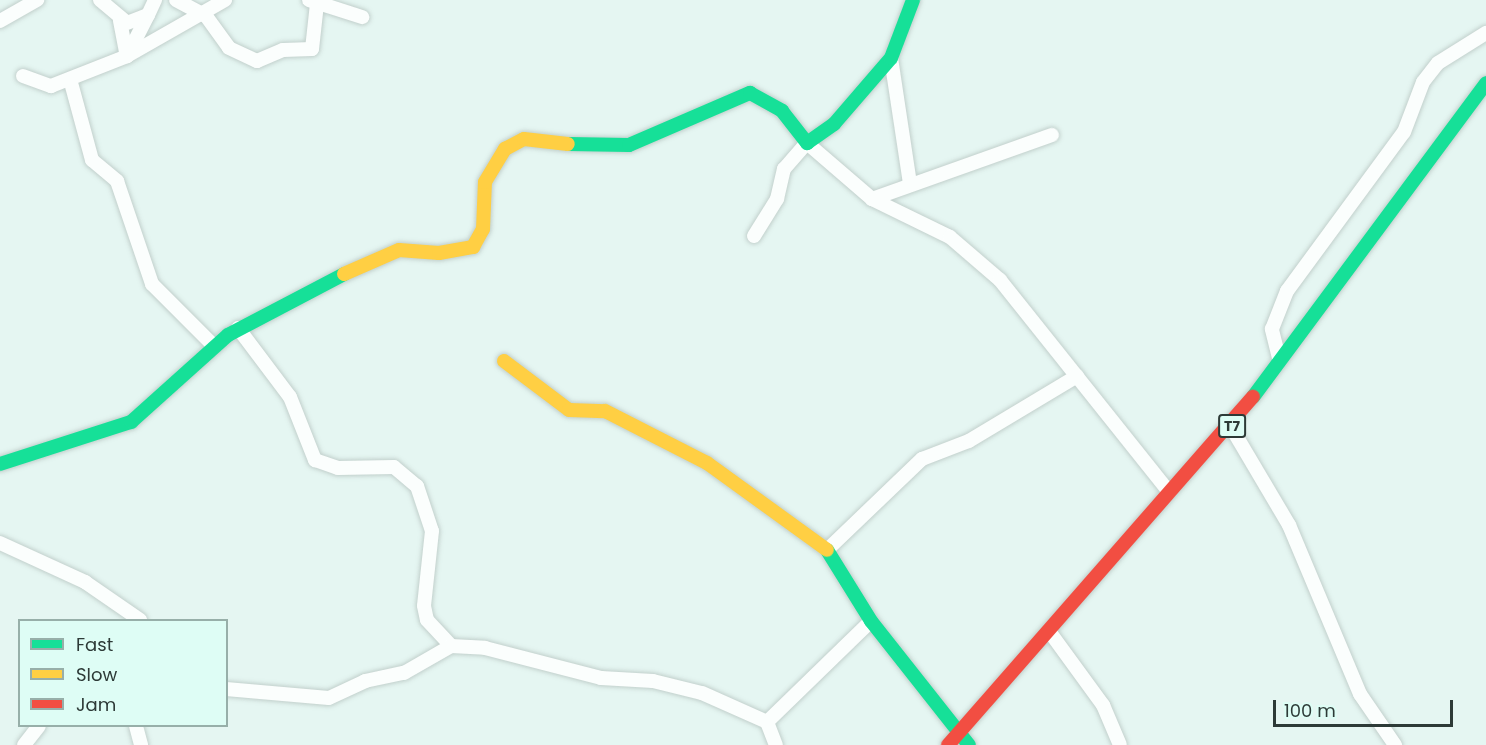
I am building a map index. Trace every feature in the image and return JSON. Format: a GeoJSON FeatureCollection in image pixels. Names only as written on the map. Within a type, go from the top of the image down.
{"type":"FeatureCollection","features":[{"type":"Feature","properties":{"kind":"main road"},"geometry":{"type":"LineString","coordinates":[[0,464],[130,422],[214,346],[238,328],[387,253],[439,253],[473,247],[483,229],[484,182],[505,149],[524,139],[596,148],[629,145],[750,93],[782,111],[807,143],[834,124],[891,58],[913,0]]}},
{"type":"Feature","properties":{"kind":"main road","name":"T7"},"geometry":{"type":"LineString","coordinates":[[948,745],[1169,492],[1231,427],[1486,83]]}},
{"type":"Feature","properties":{"kind":"main road"},"geometry":{"type":"LineString","coordinates":[[504,361],[569,410],[605,411],[707,463],[781,510],[827,550],[871,621],[958,734],[969,745]]}},
{"type":"Feature","properties":{"kind":"street"},"geometry":{"type":"LineString","coordinates":[[0,21],[37,0]]}},
{"type":"Feature","properties":{"kind":"street"},"geometry":{"type":"LineString","coordinates":[[127,56],[155,0]]}},
{"type":"Feature","properties":{"kind":"street"},"geometry":{"type":"LineString","coordinates":[[176,0],[206,16],[229,48],[257,61],[283,50],[312,49],[313,2],[362,17]]}},
{"type":"Feature","properties":{"kind":"street"},"geometry":{"type":"LineString","coordinates":[[23,76],[51,86],[70,79],[127,56],[206,16],[225,0]]}},
{"type":"Feature","properties":{"kind":"street"},"geometry":{"type":"LineString","coordinates":[[101,1],[120,21],[127,56]]}},
{"type":"Feature","properties":{"kind":"street"},"geometry":{"type":"LineString","coordinates":[[120,21],[131,23],[148,15]]}},
{"type":"Feature","properties":{"kind":"street"},"geometry":{"type":"LineString","coordinates":[[1280,358],[1272,329],[1298,274],[1404,132],[1423,82],[1438,63],[1486,33]]}},
{"type":"Feature","properties":{"kind":"street"},"geometry":{"type":"LineString","coordinates":[[891,58],[910,184]]}},
{"type":"Feature","properties":{"kind":"street"},"geometry":{"type":"LineString","coordinates":[[70,79],[92,160],[117,181],[152,284],[214,346]]}},
{"type":"Feature","properties":{"kind":"street"},"geometry":{"type":"LineString","coordinates":[[872,199],[1052,135]]}},
{"type":"Feature","properties":{"kind":"street"},"geometry":{"type":"LineString","coordinates":[[754,236],[777,199],[784,169],[807,143],[872,199],[950,237],[1000,280],[1169,492]]}},
{"type":"Feature","properties":{"kind":"street"},"geometry":{"type":"LineString","coordinates":[[238,328],[290,397],[315,460],[338,468],[394,467],[417,486],[432,531],[424,606],[427,620],[451,646]]}},
{"type":"Feature","properties":{"kind":"street"},"geometry":{"type":"LineString","coordinates":[[827,550],[922,459],[969,441],[1077,376]]}},
{"type":"Feature","properties":{"kind":"street"},"geometry":{"type":"LineString","coordinates":[[1231,427],[1289,525],[1360,694],[1395,745]]}},
{"type":"Feature","properties":{"kind":"street"},"geometry":{"type":"LineString","coordinates":[[0,543],[85,582],[137,619]]}},
{"type":"Feature","properties":{"kind":"street"},"geometry":{"type":"LineString","coordinates":[[767,722],[871,621]]}},
{"type":"Feature","properties":{"kind":"street"},"geometry":{"type":"LineString","coordinates":[[1049,631],[1103,705],[1120,745]]}},
{"type":"Feature","properties":{"kind":"street"},"geometry":{"type":"LineString","coordinates":[[228,688],[329,698],[365,681],[404,673],[451,646],[514,653],[601,678],[676,686],[735,704],[767,722],[776,745]]}},
{"type":"Feature","properties":{"kind":"street"},"geometry":{"type":"LineString","coordinates":[[24,745],[38,727]]}},
{"type":"Feature","properties":{"kind":"street"},"geometry":{"type":"LineString","coordinates":[[136,727],[141,745]]}},
{"type":"Feature","properties":{"kind":"traffic: fast"},"geometry":{"type":"LineString","coordinates":[[568,144],[629,145],[750,93],[782,111],[807,143],[834,124],[891,58],[913,0]]}},
{"type":"Feature","properties":{"kind":"traffic: fast"},"geometry":{"type":"LineString","coordinates":[[1253,397],[1486,83]]}},
{"type":"Feature","properties":{"kind":"traffic: fast"},"geometry":{"type":"LineString","coordinates":[[0,464],[131,422],[228,335],[344,274]]}},
{"type":"Feature","properties":{"kind":"traffic: fast"},"geometry":{"type":"LineString","coordinates":[[827,550],[871,621],[969,745]]}},
{"type":"Feature","properties":{"kind":"traffic: slow"},"geometry":{"type":"LineString","coordinates":[[344,274],[399,250],[439,253],[473,247],[483,229],[485,182],[505,149],[524,139],[568,144]]}},
{"type":"Feature","properties":{"kind":"traffic: slow"},"geometry":{"type":"LineString","coordinates":[[504,361],[569,410],[605,411],[707,463],[827,550]]}},
{"type":"Feature","properties":{"kind":"traffic: jam"},"geometry":{"type":"LineString","coordinates":[[948,745],[1253,397]]}}]}
